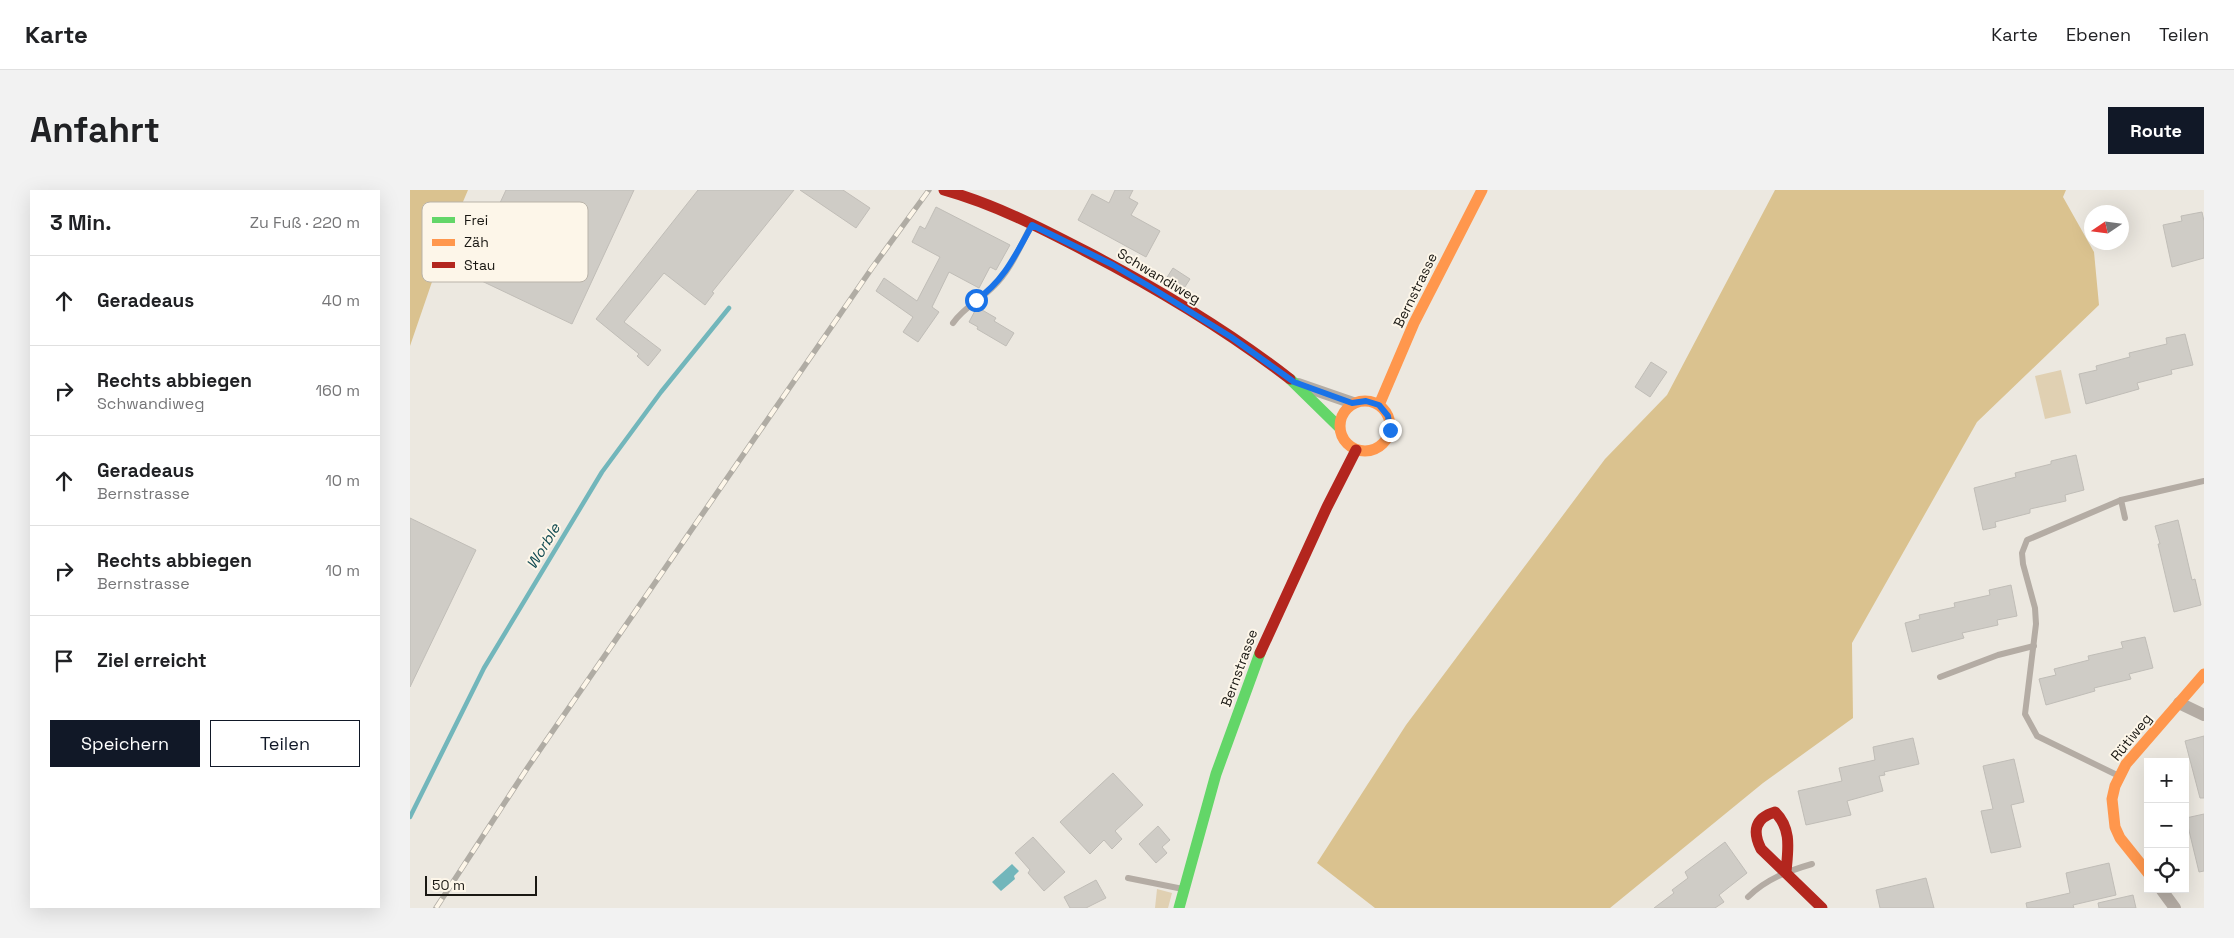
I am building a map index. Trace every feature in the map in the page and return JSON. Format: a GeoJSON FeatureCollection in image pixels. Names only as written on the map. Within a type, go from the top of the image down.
{"type":"FeatureCollection","features":[{"type":"Feature","properties":{"kind":"street","name":"Schwandiweg"},"geometry":{"type":"LineString","coordinates":[[944,190],[977,200],[1032,225],[1113,265],[1147,285],[1231,337],[1294,382],[1340,427]]}},
{"type":"Feature","properties":{"kind":"street","name":"Bernstrasse"},"geometry":{"type":"LineString","coordinates":[[1379,405],[1388,382],[1482,190]]}},
{"type":"Feature","properties":{"kind":"street","name":"Schwandiweg"},"geometry":{"type":"LineString","coordinates":[[1294,382],[1352,403]]}},
{"type":"Feature","properties":{"kind":"street"},"geometry":{"type":"LineString","coordinates":[[1366,401],[1379,405],[1384,410],[1390,423],[1388,437],[1378,448],[1356,450],[1344,441],[1340,427],[1342,413],[1352,403],[1366,401]]}},
{"type":"Feature","properties":{"kind":"street","name":"Bernstrasse"},"geometry":{"type":"LineString","coordinates":[[1180,908],[1216,774],[1267,635],[1356,450]]}},
{"type":"Feature","properties":{"kind":"street","name":"Rütiweg"},"geometry":{"type":"LineString","coordinates":[[2144,868],[2120,838],[2115,827],[2112,799],[2119,776],[2126,764],[2204,674]]}},
{"type":"Feature","properties":{"kind":"street"},"geometry":{"type":"LineString","coordinates":[[2179,703],[2204,715]]}},
{"type":"Feature","properties":{"kind":"street"},"geometry":{"type":"LineString","coordinates":[[1786,872],[1788,844],[1785,822],[1775,812],[1765,814],[1755,825],[1754,837],[1761,849],[1822,908]]}},
{"type":"Feature","properties":{"kind":"street"},"geometry":{"type":"LineString","coordinates":[[2164,893],[2175,908]]}},
{"type":"Feature","properties":{"kind":"lane"},"geometry":{"type":"LineString","coordinates":[[953,323],[960,312],[994,287],[1005,274],[1032,225]]}},
{"type":"Feature","properties":{"kind":"lane"},"geometry":{"type":"LineString","coordinates":[[2119,776],[2046,742],[2036,736],[2031,728],[2025,714],[2034,646],[2035,608],[2023,564],[2022,553],[2027,540],[2121,500],[2204,481]]}},
{"type":"Feature","properties":{"kind":"lane"},"geometry":{"type":"LineString","coordinates":[[2121,500],[2125,518]]}},
{"type":"Feature","properties":{"kind":"lane"},"geometry":{"type":"LineString","coordinates":[[1940,677],[1998,655],[2034,646]]}},
{"type":"Feature","properties":{"kind":"lane"},"geometry":{"type":"LineString","coordinates":[[1748,897],[1760,884],[1786,872],[1812,864]]}},
{"type":"Feature","properties":{"kind":"lane"},"geometry":{"type":"LineString","coordinates":[[1128,878],[1184,889]]}},
{"type":"Feature","properties":{"kind":"shaded area"},"geometry":{"type":"Polygon","coordinates":[[[410,190],[468,190],[463,202],[422,202],[422,282],[432,282],[410,346],[410,190]]]}},
{"type":"Feature","properties":{"kind":"shaded area"},"geometry":{"type":"Polygon","coordinates":[[[1775,190],[2066,190],[2063,197],[2084,234],[2084,250],[2093,250],[2094,252],[2099,305],[1977,422],[1852,643],[1853,718],[1763,783],[1610,908],[1375,908],[1317,863],[1406,725],[1605,459],[1667,395],[1775,190]]]}},
{"type":"Feature","properties":{"kind":"shaded area"},"geometry":{"type":"Polygon","coordinates":[[[2061,370],[2071,413],[2045,419],[2035,376],[2061,370]]]}},
{"type":"Feature","properties":{"kind":"shaded area"},"geometry":{"type":"Polygon","coordinates":[[[1157,889],[1172,893],[1168,908],[1155,908],[1157,889]]]}},
{"type":"Feature","properties":{"kind":"water"},"geometry":{"type":"Polygon","coordinates":[[[1012,864],[1019,871],[1014,876],[1015,879],[1001,891],[992,882],[1012,864]]]}},
{"type":"Feature","properties":{"kind":"building"},"geometry":{"type":"Polygon","coordinates":[[[506,190],[634,190],[572,324],[484,282],[588,282],[588,202],[500,202],[506,190]]]}},
{"type":"Feature","properties":{"kind":"building"},"geometry":{"type":"Polygon","coordinates":[[[698,190],[794,190],[712,292],[714,293],[705,305],[664,273],[624,322],[661,350],[648,366],[637,356],[639,354],[596,319],[698,190]]]}},
{"type":"Feature","properties":{"kind":"building"},"geometry":{"type":"Polygon","coordinates":[[[800,190],[843,190],[870,208],[856,228],[800,190]]]}},
{"type":"Feature","properties":{"kind":"building"},"geometry":{"type":"Polygon","coordinates":[[[1115,190],[1133,190],[1129,198],[1138,203],[1131,215],[1160,231],[1146,257],[1078,220],[1092,194],[1109,203],[1115,190]]]}},
{"type":"Feature","properties":{"kind":"building"},"geometry":{"type":"Polygon","coordinates":[[[936,207],[1010,245],[996,270],[990,267],[979,288],[949,272],[932,307],[939,312],[918,342],[903,332],[913,317],[876,291],[884,278],[917,301],[940,257],[912,242],[920,226],[925,229],[936,207]]]}},
{"type":"Feature","properties":{"kind":"building"},"geometry":{"type":"Polygon","coordinates":[[[2202,212],[2204,221],[2204,258],[2172,267],[2163,225],[2182,221],[2181,216],[2202,212]]]}},
{"type":"Feature","properties":{"kind":"building"},"geometry":{"type":"Polygon","coordinates":[[[1173,268],[1190,279],[1181,293],[1164,282],[1173,268]]]}},
{"type":"Feature","properties":{"kind":"building"},"geometry":{"type":"Polygon","coordinates":[[[977,307],[996,318],[994,321],[1014,333],[1006,346],[977,329],[978,327],[969,322],[977,307]]]}},
{"type":"Feature","properties":{"kind":"building"},"geometry":{"type":"Polygon","coordinates":[[[2185,334],[2193,365],[2171,370],[2172,374],[2137,383],[2139,389],[2086,404],[2079,374],[2097,370],[2096,366],[2130,357],[2129,353],[2167,344],[2166,338],[2185,334]]]}},
{"type":"Feature","properties":{"kind":"building"},"geometry":{"type":"Polygon","coordinates":[[[1651,362],[1667,372],[1650,397],[1635,387],[1651,362]]]}},
{"type":"Feature","properties":{"kind":"building"},"geometry":{"type":"Polygon","coordinates":[[[2076,455],[2084,490],[2065,495],[2066,501],[2030,509],[2030,513],[1995,522],[1996,527],[1983,530],[1974,488],[2016,477],[2015,473],[2051,464],[2051,461],[2076,455]]]}},
{"type":"Feature","properties":{"kind":"building"},"geometry":{"type":"Polygon","coordinates":[[[410,518],[476,550],[410,687],[410,518]]]}},
{"type":"Feature","properties":{"kind":"building"},"geometry":{"type":"Polygon","coordinates":[[[2178,520],[2192,580],[2195,579],[2201,605],[2174,612],[2155,526],[2178,520]]]}},
{"type":"Feature","properties":{"kind":"building"},"geometry":{"type":"Polygon","coordinates":[[[2011,585],[2017,616],[1997,620],[1998,625],[1962,633],[1964,638],[1912,652],[1905,623],[1920,619],[1919,615],[1955,607],[1954,603],[1990,595],[1989,590],[2011,585]]]}},
{"type":"Feature","properties":{"kind":"building"},"geometry":{"type":"Polygon","coordinates":[[[2145,637],[2153,668],[2129,674],[2131,679],[2094,688],[2095,691],[2046,705],[2039,679],[2056,675],[2054,669],[2089,660],[2088,656],[2123,648],[2121,642],[2145,637]]]}},
{"type":"Feature","properties":{"kind":"building"},"geometry":{"type":"Polygon","coordinates":[[[2204,736],[2204,798],[2200,798],[2185,741],[2204,736]]]}},
{"type":"Feature","properties":{"kind":"building"},"geometry":{"type":"Polygon","coordinates":[[[1913,738],[1919,764],[1884,772],[1885,775],[1879,776],[1883,791],[1847,801],[1851,815],[1806,825],[1798,791],[1842,781],[1839,768],[1875,760],[1873,747],[1913,738]]]}},
{"type":"Feature","properties":{"kind":"building"},"geometry":{"type":"Polygon","coordinates":[[[2014,759],[2024,802],[2011,805],[2021,847],[1991,853],[1981,811],[1993,809],[1983,766],[2014,759]]]}},
{"type":"Feature","properties":{"kind":"building"},"geometry":{"type":"Polygon","coordinates":[[[1113,773],[1143,805],[1115,831],[1122,839],[1112,849],[1104,840],[1090,854],[1060,822],[1113,773]]]}},
{"type":"Feature","properties":{"kind":"building"},"geometry":{"type":"Polygon","coordinates":[[[2204,814],[2204,871],[2199,872],[2189,830],[2189,817],[2204,814]]]}},
{"type":"Feature","properties":{"kind":"building"},"geometry":{"type":"Polygon","coordinates":[[[1158,826],[1170,840],[1162,847],[1167,853],[1156,863],[1139,844],[1158,826]]]}},
{"type":"Feature","properties":{"kind":"building"},"geometry":{"type":"Polygon","coordinates":[[[1033,837],[1065,872],[1044,891],[1028,873],[1030,870],[1015,853],[1033,837]]]}},
{"type":"Feature","properties":{"kind":"building"},"geometry":{"type":"Polygon","coordinates":[[[1725,842],[1747,873],[1719,895],[1724,902],[1715,908],[1654,908],[1674,893],[1672,890],[1688,878],[1685,872],[1725,842]]]}},
{"type":"Feature","properties":{"kind":"building"},"geometry":{"type":"Polygon","coordinates":[[[2109,863],[2116,895],[2073,905],[2074,908],[2027,908],[2026,903],[2070,893],[2066,873],[2109,863]]]}},
{"type":"Feature","properties":{"kind":"building"},"geometry":{"type":"Polygon","coordinates":[[[1926,878],[1934,908],[1880,908],[1876,890],[1926,878]]]}},
{"type":"Feature","properties":{"kind":"building"},"geometry":{"type":"Polygon","coordinates":[[[1096,880],[1106,898],[1086,908],[1070,908],[1064,897],[1096,880]]]}},
{"type":"Feature","properties":{"kind":"building"},"geometry":{"type":"Polygon","coordinates":[[[2133,895],[2136,908],[2099,908],[2098,903],[2133,895]]]}},
{"type":"Feature","properties":{"kind":"waterway","name":"Worble"},"geometry":{"type":"LineString","coordinates":[[410,817],[484,668],[602,472],[661,392],[729,308]]}},
{"type":"Feature","properties":{"kind":"railway"},"geometry":{"type":"LineString","coordinates":[[436,908],[528,767],[872,268],[929,190]]}},
{"type":"Feature","properties":{"kind":"traffic: fast"},"geometry":{"type":"LineString","coordinates":[[1290,379],[1339,427]]}},
{"type":"Feature","properties":{"kind":"traffic: fast"},"geometry":{"type":"LineString","coordinates":[[1179,908],[1216,774],[1260,653]]}},
{"type":"Feature","properties":{"kind":"traffic: slow"},"geometry":{"type":"LineString","coordinates":[[1379,405],[1414,323],[1482,190]]}},
{"type":"Feature","properties":{"kind":"traffic: slow"},"geometry":{"type":"LineString","coordinates":[[1360,401],[1370,401],[1383,408],[1390,421],[1390,426],[1390,431],[1383,444],[1370,451],[1360,451],[1351,447],[1344,440],[1340,431],[1340,421],[1344,412],[1351,405],[1360,401]]}},
{"type":"Feature","properties":{"kind":"traffic: slow"},"geometry":{"type":"LineString","coordinates":[[2144,868],[2120,838],[2115,827],[2112,799],[2115,786],[2126,764],[2204,674]]}},
{"type":"Feature","properties":{"kind":"traffic: jam"},"geometry":{"type":"LineString","coordinates":[[944,190],[981,202],[1017,217],[1114,266],[1217,327],[1290,379]]}},
{"type":"Feature","properties":{"kind":"traffic: jam"},"geometry":{"type":"LineString","coordinates":[[1260,653],[1327,507],[1356,450]]}},
{"type":"Feature","properties":{"kind":"traffic: jam"},"geometry":{"type":"LineString","coordinates":[[1786,872],[1788,840],[1784,825],[1775,812],[1763,818],[1757,826],[1756,831],[1761,849],[1822,908]]}},
{"type":"Feature","properties":{"kind":"route"},"geometry":{"type":"LineString","coordinates":[[976,300],[994,287],[1005,274],[1032,225],[1113,265],[1147,285],[1231,337],[1294,382],[1352,403],[1366,401],[1379,405],[1388,416],[1390,430]]}}]}
